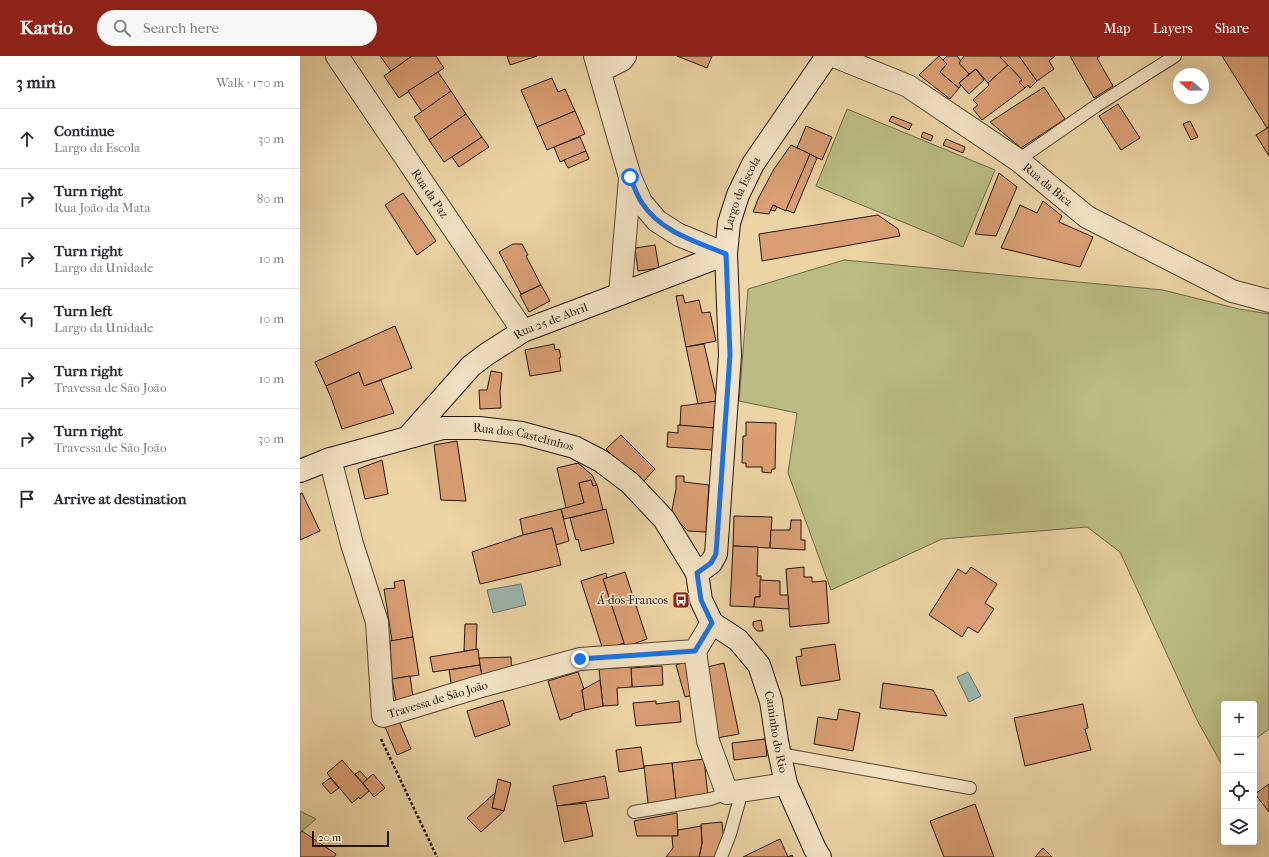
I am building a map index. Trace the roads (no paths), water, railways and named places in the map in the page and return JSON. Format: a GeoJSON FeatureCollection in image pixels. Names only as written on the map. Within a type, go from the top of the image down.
{"type":"FeatureCollection","features":[{"type":"Feature","properties":{"kind":"street","name":"Rua da Paz"},"geometry":{"type":"LineString","coordinates":[[337,56],[524,331]]}},
{"type":"Feature","properties":{"kind":"street"},"geometry":{"type":"LineString","coordinates":[[625,56],[622,60],[598,64],[630,177],[641,202],[657,221],[679,235],[726,254]]}},
{"type":"Feature","properties":{"kind":"street","name":"Largo da Escola"},"geometry":{"type":"LineString","coordinates":[[697,573],[711,563],[716,554],[730,355],[726,254],[729,223],[733,208],[753,164],[827,56]]}},
{"type":"Feature","properties":{"kind":"street","name":"Rua da Bica"},"geometry":{"type":"LineString","coordinates":[[834,56],[908,86],[1018,160],[1088,218],[1232,291],[1269,301]]}},
{"type":"Feature","properties":{"kind":"street"},"geometry":{"type":"LineString","coordinates":[[620,294],[630,177]]}},
{"type":"Feature","properties":{"kind":"street","name":"Rua 25 de Abril"},"geometry":{"type":"LineString","coordinates":[[408,437],[471,366],[524,331],[726,254]]}},
{"type":"Feature","properties":{"kind":"street","name":"Rua dos Castelinhos"},"geometry":{"type":"LineString","coordinates":[[300,471],[330,459],[443,428],[479,428],[522,433],[574,447],[601,461],[630,483],[664,519],[697,573]]}},
{"type":"Feature","properties":{"kind":"street","name":"Travessa de São João"},"geometry":{"type":"LineString","coordinates":[[330,459],[352,544],[377,622],[383,716],[478,687],[580,659],[695,651]]}},
{"type":"Feature","properties":{"kind":"street"},"geometry":{"type":"LineString","coordinates":[[697,573],[701,600],[712,623],[695,651],[708,741],[735,792],[786,784]]}},
{"type":"Feature","properties":{"kind":"street","name":"Caminho do Rio"},"geometry":{"type":"LineString","coordinates":[[712,623],[738,640],[759,665],[771,700],[786,784],[820,857]]}},
{"type":"Feature","properties":{"kind":"lane"},"geometry":{"type":"LineString","coordinates":[[1018,160],[1096,106],[1175,56]]}},
{"type":"Feature","properties":{"kind":"lane"},"geometry":{"type":"LineString","coordinates":[[780,754],[970,788]]}},
{"type":"Feature","properties":{"kind":"lane"},"geometry":{"type":"LineString","coordinates":[[634,812],[711,799],[735,792],[730,834],[721,857]]}},
{"type":"Feature","properties":{"kind":"water"},"geometry":{"type":"Polygon","coordinates":[[[521,584],[526,605],[493,613],[487,590],[521,584]]]}},
{"type":"Feature","properties":{"kind":"water"},"geometry":{"type":"Polygon","coordinates":[[[968,672],[981,696],[969,702],[957,677],[968,672]]]}},
{"type":"Feature","properties":{"kind":"place","name":"Á-dos-Francos"},"geometry":{"type":"Point","coordinates":[681,600]}}]}
